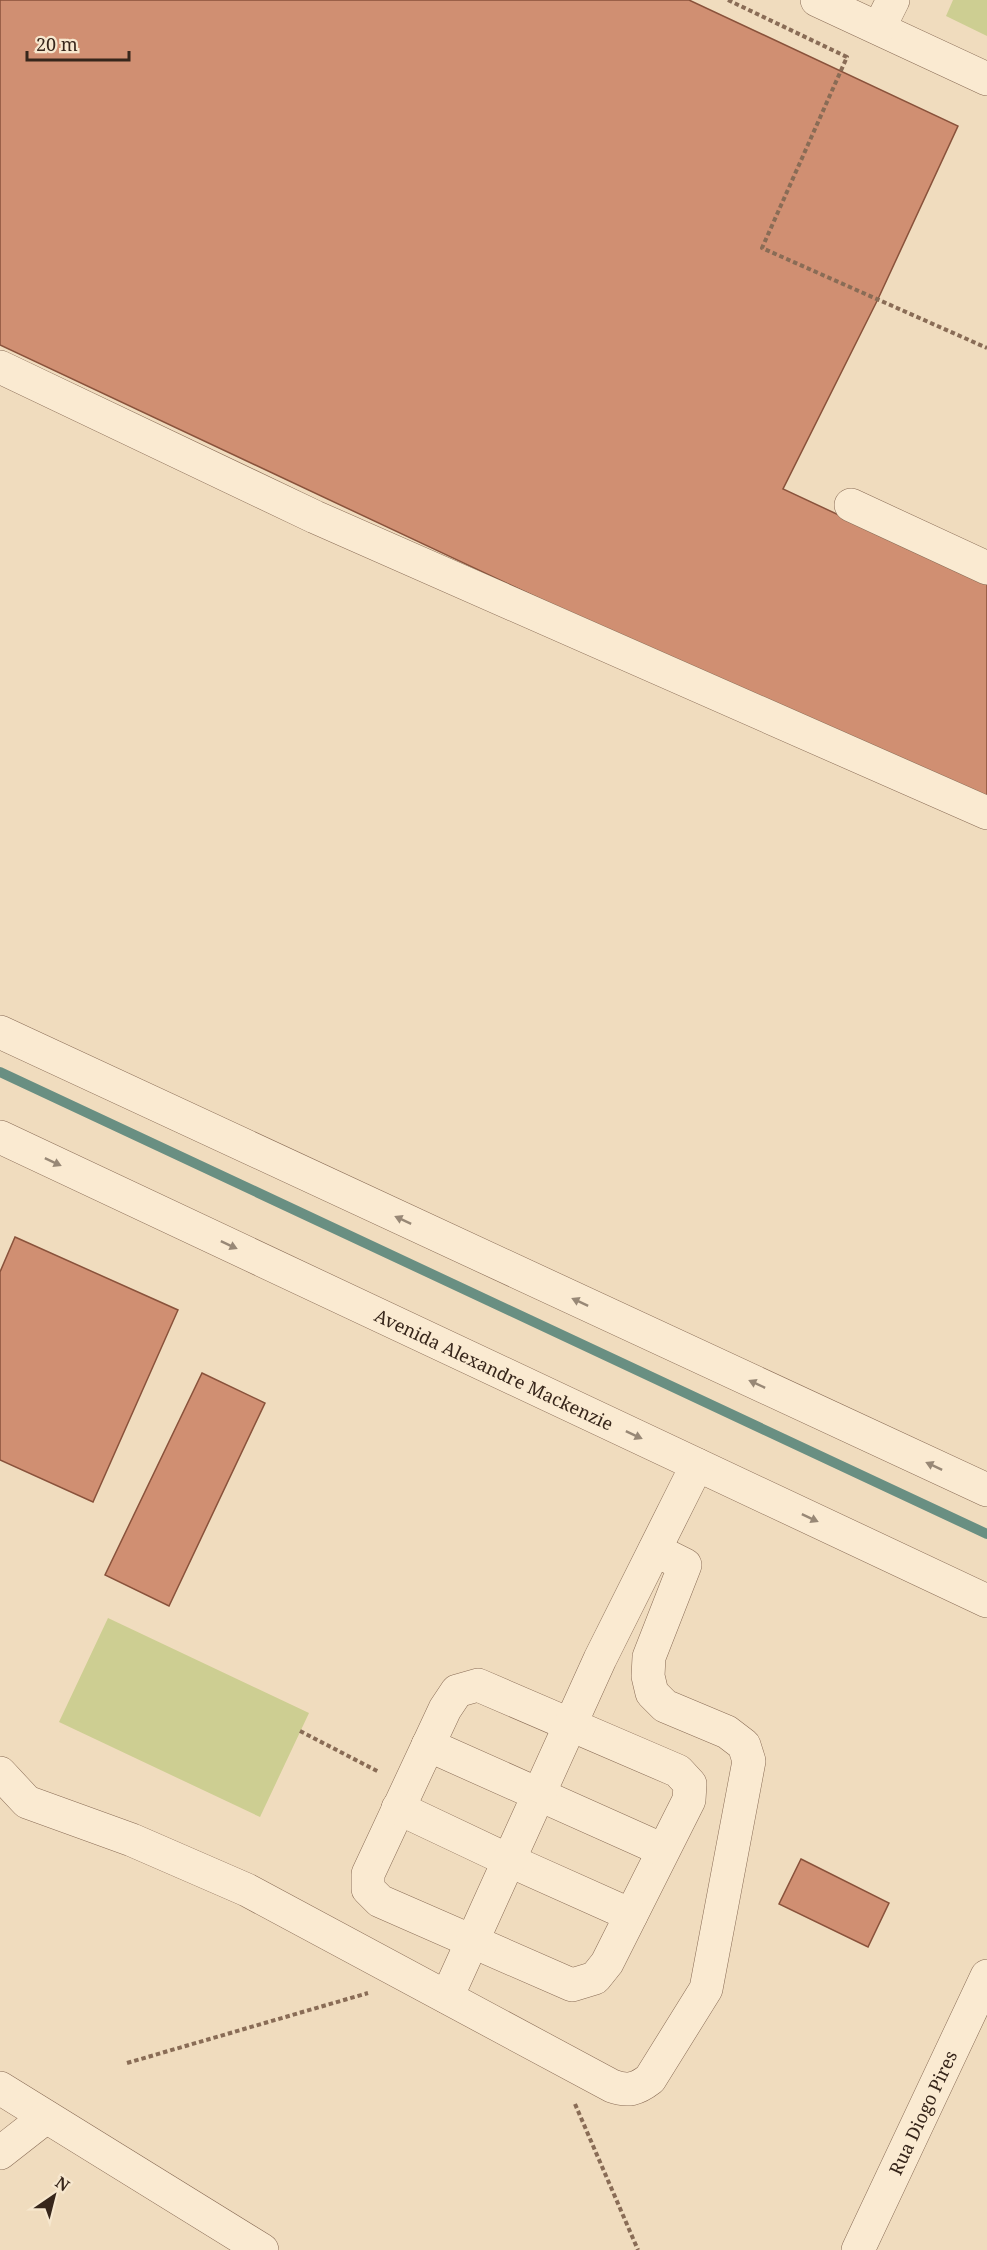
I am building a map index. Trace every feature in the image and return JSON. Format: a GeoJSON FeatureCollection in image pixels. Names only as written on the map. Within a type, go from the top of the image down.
{"type":"FeatureCollection","features":[{"type":"Feature","properties":{"kind":"street"},"geometry":{"type":"LineString","coordinates":[[817,0],[886,14],[987,79]]}},
{"type":"Feature","properties":{"kind":"street"},"geometry":{"type":"LineString","coordinates":[[0,367],[315,517],[987,813]]}},
{"type":"Feature","properties":{"kind":"street"},"geometry":{"type":"LineString","coordinates":[[851,505],[987,568]]}},
{"type":"Feature","properties":{"kind":"street"},"geometry":{"type":"LineString","coordinates":[[0,1032],[987,1490]]}},
{"type":"Feature","properties":{"kind":"street","name":"Avenida Alexandre Mackenzie"},"geometry":{"type":"LineString","coordinates":[[0,1137],[987,1601]]}},
{"type":"Feature","properties":{"kind":"street"},"geometry":{"type":"LineString","coordinates":[[447,1997],[570,1725],[698,1465]]}},
{"type":"Feature","properties":{"kind":"street"},"geometry":{"type":"LineString","coordinates":[[0,1773],[27,1802],[132,1840],[247,1890],[602,2080],[625,2091],[640,2087],[650,2079],[706,1989],[749,1761],[744,1746],[727,1732],[665,1706],[652,1693],[648,1676],[649,1657],[685,1565],[655,1550]]}},
{"type":"Feature","properties":{"kind":"street"},"geometry":{"type":"LineString","coordinates":[[478,1685],[570,1725],[678,1771],[690,1784],[689,1800],[607,1963],[595,1978],[572,1985],[380,1900],[368,1889],[368,1874],[428,1745],[457,1691],[478,1685]]}},
{"type":"Feature","properties":{"kind":"street"},"geometry":{"type":"LineString","coordinates":[[428,1745],[663,1850]]}},
{"type":"Feature","properties":{"kind":"street"},"geometry":{"type":"LineString","coordinates":[[398,1808],[631,1915]]}},
{"type":"Feature","properties":{"kind":"street","name":"Rua Diogo Pires"},"geometry":{"type":"LineString","coordinates":[[858,2250],[987,1976]]}},
{"type":"Feature","properties":{"kind":"street"},"geometry":{"type":"LineString","coordinates":[[0,2088],[262,2250]]}},
{"type":"Feature","properties":{"kind":"street"},"geometry":{"type":"LineString","coordinates":[[0,2153],[46,2117]]}},
{"type":"Feature","properties":{"kind":"path"},"geometry":{"type":"LineString","coordinates":[[728,0],[848,57],[762,248],[987,348]]}},
{"type":"Feature","properties":{"kind":"path"},"geometry":{"type":"LineString","coordinates":[[300,1731],[381,1773]]}},
{"type":"Feature","properties":{"kind":"path"},"geometry":{"type":"LineString","coordinates":[[127,2063],[372,1992]]}},
{"type":"Feature","properties":{"kind":"path"},"geometry":{"type":"LineString","coordinates":[[574,2102],[638,2250]]}},
{"type":"Feature","properties":{"kind":"green space"},"geometry":{"type":"Polygon","coordinates":[[[953,0],[987,0],[987,36],[946,16],[953,0]]]}},
{"type":"Feature","properties":{"kind":"green space"},"geometry":{"type":"Polygon","coordinates":[[[108,1618],[309,1713],[260,1817],[59,1722],[108,1618]]]}},
{"type":"Feature","properties":{"kind":"building"},"geometry":{"type":"Polygon","coordinates":[[[0,0],[689,0],[958,126],[878,299],[783,489],[987,584],[987,809],[0,345],[0,0]]]}},
{"type":"Feature","properties":{"kind":"building"},"geometry":{"type":"Polygon","coordinates":[[[15,1237],[178,1310],[93,1502],[0,1460],[0,1272],[15,1237]]]}},
{"type":"Feature","properties":{"kind":"building"},"geometry":{"type":"Polygon","coordinates":[[[202,1373],[265,1403],[169,1606],[105,1575],[202,1373]]]}},
{"type":"Feature","properties":{"kind":"building"},"geometry":{"type":"Polygon","coordinates":[[[801,1859],[889,1903],[868,1947],[779,1904],[801,1859]]]}},
{"type":"Feature","properties":{"kind":"waterway"},"geometry":{"type":"LineString","coordinates":[[0,1072],[987,1534]]}}]}
